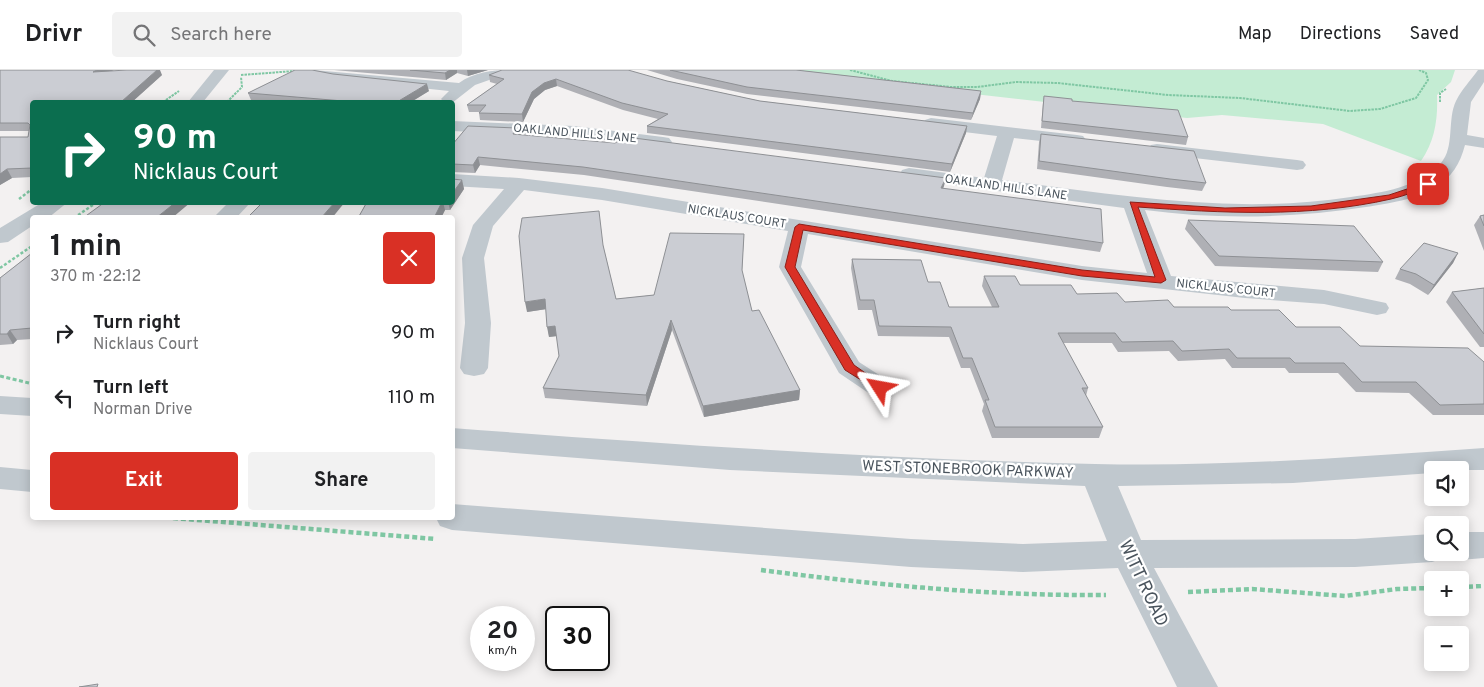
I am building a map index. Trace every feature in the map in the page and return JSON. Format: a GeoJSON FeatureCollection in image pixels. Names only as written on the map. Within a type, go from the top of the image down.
{"type":"FeatureCollection","features":[{"type":"Feature","properties":{"kind":"street"},"geometry":{"type":"LineString","coordinates":[[197,100],[222,70]]}},
{"type":"Feature","properties":{"kind":"street"},"geometry":{"type":"LineString","coordinates":[[448,100],[452,95],[470,82],[504,70]]}},
{"type":"Feature","properties":{"kind":"street"},"geometry":{"type":"LineString","coordinates":[[320,71],[335,75],[462,88]]}},
{"type":"Feature","properties":{"kind":"street","name":"OAKLAND HILLS LANE"},"geometry":{"type":"LineString","coordinates":[[892,172],[1181,209],[1273,210],[1320,208],[1391,197],[1428,184],[1451,164],[1458,139],[1463,102],[1484,71]]}},
{"type":"Feature","properties":{"kind":"street"},"geometry":{"type":"LineString","coordinates":[[911,120],[1094,142]]}},
{"type":"Feature","properties":{"kind":"street","name":"OAKLAND HILLS LANE"},"geometry":{"type":"LineString","coordinates":[[455,126],[574,131],[684,145]]}},
{"type":"Feature","properties":{"kind":"street"},"geometry":{"type":"LineString","coordinates":[[991,185],[1007,131]]}},
{"type":"Feature","properties":{"kind":"street"},"geometry":{"type":"LineString","coordinates":[[1458,139],[1484,143]]}},
{"type":"Feature","properties":{"kind":"street"},"geometry":{"type":"LineString","coordinates":[[1142,147],[1297,165]]}},
{"type":"Feature","properties":{"kind":"street","name":"NICKLAUS COURT"},"geometry":{"type":"LineString","coordinates":[[455,180],[519,184],[602,194],[1082,273],[1161,280],[1245,291],[1324,297],[1377,308]]}},
{"type":"Feature","properties":{"kind":"street"},"geometry":{"type":"LineString","coordinates":[[474,368],[478,323],[473,258],[483,225],[519,184]]}},
{"type":"Feature","properties":{"kind":"street"},"geometry":{"type":"LineString","coordinates":[[1133,204],[1161,280]]}},
{"type":"Feature","properties":{"kind":"street"},"geometry":{"type":"LineString","coordinates":[[38,215],[53,205]]}},
{"type":"Feature","properties":{"kind":"street"},"geometry":{"type":"LineString","coordinates":[[226,215],[238,205]]}},
{"type":"Feature","properties":{"kind":"street"},"geometry":{"type":"LineString","coordinates":[[0,237],[30,220]]}},
{"type":"Feature","properties":{"kind":"street"},"geometry":{"type":"LineString","coordinates":[[799,227],[790,267],[849,367],[880,388]]}},
{"type":"Feature","properties":{"kind":"street"},"geometry":{"type":"LineString","coordinates":[[0,405],[30,407]]}},
{"type":"Feature","properties":{"kind":"street","name":"WEST STONEBROOK PARKWAY"},"geometry":{"type":"LineString","coordinates":[[455,438],[730,460],[1097,475],[1293,472],[1484,460]]}},
{"type":"Feature","properties":{"kind":"street","name":"WITT ROAD"},"geometry":{"type":"LineString","coordinates":[[1097,475],[1130,554],[1165,626],[1198,687]]}},
{"type":"Feature","properties":{"kind":"street"},"geometry":{"type":"LineString","coordinates":[[0,478],[30,481]]}},
{"type":"Feature","properties":{"kind":"street"},"geometry":{"type":"LineString","coordinates":[[455,516],[911,553],[1024,558],[1130,554],[1355,553],[1424,549]]}},
{"type":"Feature","properties":{"kind":"street"},"geometry":{"type":"LineString","coordinates":[[1469,546],[1484,545]]}},
{"type":"Feature","properties":{"kind":"path"},"geometry":{"type":"LineString","coordinates":[[229,100],[242,87],[242,70]]}},
{"type":"Feature","properties":{"kind":"path"},"geometry":{"type":"LineString","coordinates":[[850,70],[885,80],[951,87],[977,87],[1016,82],[1058,83],[1168,95],[1240,98],[1350,111],[1380,109],[1416,98],[1428,80],[1426,74],[1419,70]]}},
{"type":"Feature","properties":{"kind":"path"},"geometry":{"type":"LineString","coordinates":[[241,75],[320,71]]}},
{"type":"Feature","properties":{"kind":"path"},"geometry":{"type":"LineString","coordinates":[[78,215],[93,205]]}},
{"type":"Feature","properties":{"kind":"path"},"geometry":{"type":"LineString","coordinates":[[0,268],[30,247]]}},
{"type":"Feature","properties":{"kind":"path"},"geometry":{"type":"LineString","coordinates":[[0,376],[30,384]]}},
{"type":"Feature","properties":{"kind":"path"},"geometry":{"type":"LineString","coordinates":[[1469,587],[1484,586]]}},
{"type":"Feature","properties":{"kind":"path"},"geometry":{"type":"LineString","coordinates":[[1188,592],[1252,588],[1345,596],[1397,589],[1424,588]]}},
{"type":"Feature","properties":{"kind":"green space"},"geometry":{"type":"Polygon","coordinates":[[[762,70],[1455,70],[1451,82],[1437,95],[1435,130],[1430,146],[1421,161],[1323,124],[1222,115],[1187,118],[762,70]]]}},
{"type":"Feature","properties":{"kind":"building"},"geometry":{"type":"Polygon","coordinates":[[[0,70],[97,70],[93,72],[157,70],[123,100],[30,100],[30,125],[28,123],[0,123],[0,70]]]}},
{"type":"Feature","properties":{"kind":"building"},"geometry":{"type":"Polygon","coordinates":[[[295,70],[312,70],[427,84],[400,100],[331,100],[248,93],[295,70]]]}},
{"type":"Feature","properties":{"kind":"building"},"geometry":{"type":"Polygon","coordinates":[[[410,70],[450,70],[445,73],[410,70]]]}},
{"type":"Feature","properties":{"kind":"building"},"geometry":{"type":"Polygon","coordinates":[[[502,70],[628,70],[667,81],[760,101],[967,126],[952,164],[647,126],[668,114],[622,103],[556,79],[544,83],[532,92],[522,114],[479,113],[486,105],[467,105],[504,79],[489,75],[502,70]]]}},
{"type":"Feature","properties":{"kind":"building"},"geometry":{"type":"Polygon","coordinates":[[[670,70],[796,70],[981,91],[973,113],[747,87],[670,70]]]}},
{"type":"Feature","properties":{"kind":"building"},"geometry":{"type":"Polygon","coordinates":[[[1044,96],[1072,99],[1072,101],[1178,110],[1188,137],[1042,121],[1044,96]]]}},
{"type":"Feature","properties":{"kind":"building"},"geometry":{"type":"Polygon","coordinates":[[[30,125],[30,168],[7,169],[0,174],[0,137],[28,137],[30,125]]]}},
{"type":"Feature","properties":{"kind":"building"},"geometry":{"type":"Polygon","coordinates":[[[468,126],[516,128],[513,134],[615,143],[626,137],[946,178],[941,188],[1101,209],[1103,243],[583,167],[478,157],[473,165],[455,164],[455,141],[468,126]]]}},
{"type":"Feature","properties":{"kind":"building"},"geometry":{"type":"Polygon","coordinates":[[[1041,134],[1194,151],[1206,183],[1039,161],[1041,134]]]}},
{"type":"Feature","properties":{"kind":"building"},"geometry":{"type":"Polygon","coordinates":[[[455,179],[462,180],[455,190],[455,179]]]}},
{"type":"Feature","properties":{"kind":"building"},"geometry":{"type":"Polygon","coordinates":[[[101,205],[172,205],[160,215],[87,215],[101,205]]]}},
{"type":"Feature","properties":{"kind":"building"},"geometry":{"type":"Polygon","coordinates":[[[260,205],[332,205],[324,215],[250,215],[260,205]]]}},
{"type":"Feature","properties":{"kind":"building"},"geometry":{"type":"Polygon","coordinates":[[[365,205],[440,205],[436,215],[360,215],[365,205]]]}},
{"type":"Feature","properties":{"kind":"building"},"geometry":{"type":"Polygon","coordinates":[[[599,211],[603,245],[616,299],[654,295],[670,233],[744,234],[742,270],[752,311],[759,310],[800,390],[703,406],[671,320],[646,395],[543,388],[559,356],[555,326],[547,327],[545,299],[525,302],[519,236],[522,218],[599,211]]]}},
{"type":"Feature","properties":{"kind":"building"},"geometry":{"type":"Polygon","coordinates":[[[1484,215],[1484,226],[1480,216],[1484,215]]]}},
{"type":"Feature","properties":{"kind":"building"},"geometry":{"type":"Polygon","coordinates":[[[1188,220],[1354,226],[1383,262],[1219,256],[1188,220]]]}},
{"type":"Feature","properties":{"kind":"building"},"geometry":{"type":"Polygon","coordinates":[[[1424,243],[1458,253],[1434,285],[1416,274],[1400,269],[1424,243]]]}},
{"type":"Feature","properties":{"kind":"building"},"geometry":{"type":"Polygon","coordinates":[[[30,255],[30,328],[10,330],[7,334],[0,334],[0,278],[30,255]]]}},
{"type":"Feature","properties":{"kind":"building"},"geometry":{"type":"Polygon","coordinates":[[[852,259],[921,260],[928,282],[940,282],[949,307],[999,307],[984,276],[1015,276],[1020,285],[1071,285],[1077,294],[1117,293],[1125,302],[1168,300],[1174,307],[1228,307],[1231,310],[1279,310],[1296,327],[1340,327],[1360,346],[1468,348],[1484,362],[1484,404],[1440,405],[1416,382],[1362,382],[1344,363],[1295,363],[1290,358],[1237,358],[1229,349],[1182,351],[1173,341],[1122,342],[1115,333],[1058,333],[1088,388],[1082,388],[1103,427],[995,427],[985,400],[989,400],[972,358],[963,358],[951,327],[879,326],[874,300],[860,300],[852,259]]]}},
{"type":"Feature","properties":{"kind":"building"},"geometry":{"type":"Polygon","coordinates":[[[1484,288],[1484,334],[1452,292],[1484,288]]]}},
{"type":"Feature","properties":{"kind":"building"},"geometry":{"type":"Polygon","coordinates":[[[98,684],[97,687],[79,687],[98,684]]]}},
{"type":"Feature","properties":{"kind":"route"},"geometry":{"type":"LineString","coordinates":[[880,388],[849,367],[790,267],[799,227],[1082,273],[1161,280],[1133,204],[1181,209],[1225,210],[1311,208],[1391,197],[1428,184]]}}]}
